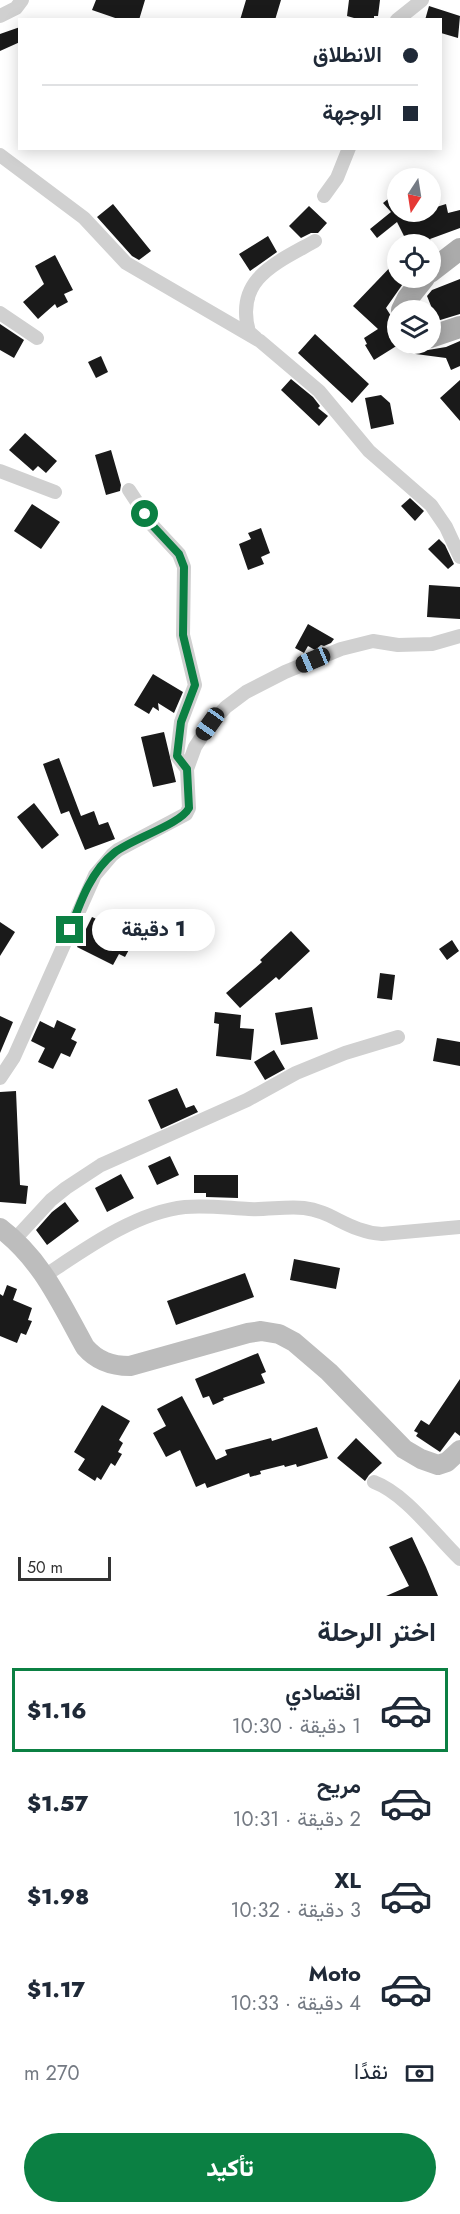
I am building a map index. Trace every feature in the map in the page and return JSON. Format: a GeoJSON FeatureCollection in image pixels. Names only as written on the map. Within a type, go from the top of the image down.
{"type":"FeatureCollection","features":[{"type":"Feature","properties":{"kind":"main road"},"geometry":{"type":"LineString","coordinates":[[441,264],[460,249]]}},
{"type":"Feature","properties":{"kind":"main road"},"geometry":{"type":"LineString","coordinates":[[407,300],[416,288]]}},
{"type":"Feature","properties":{"kind":"main road"},"geometry":{"type":"LineString","coordinates":[[441,333],[460,327]]}},
{"type":"Feature","properties":{"kind":"street"},"geometry":{"type":"LineString","coordinates":[[0,16],[16,8],[22,0]]}},
{"type":"Feature","properties":{"kind":"street"},"geometry":{"type":"LineString","coordinates":[[400,18],[422,0]]}},
{"type":"Feature","properties":{"kind":"street"},"geometry":{"type":"LineString","coordinates":[[324,196],[337,178],[348,150]]}},
{"type":"Feature","properties":{"kind":"street"},"geometry":{"type":"LineString","coordinates":[[0,155],[84,218],[132,267],[159,280],[260,341]]}},
{"type":"Feature","properties":{"kind":"street"},"geometry":{"type":"LineString","coordinates":[[315,241],[261,274],[248,293],[246,308],[249,332],[319,391],[369,451],[432,505],[446,526],[460,557]]}},
{"type":"Feature","properties":{"kind":"street"},"geometry":{"type":"LineString","coordinates":[[0,313],[37,338]]}},
{"type":"Feature","properties":{"kind":"street"},"geometry":{"type":"LineString","coordinates":[[0,471],[55,492]]}},
{"type":"Feature","properties":{"kind":"street"},"geometry":{"type":"LineString","coordinates":[[129,490],[152,525],[179,554],[184,567],[183,635],[195,685],[181,722],[177,756],[187,769]]}},
{"type":"Feature","properties":{"kind":"street"},"geometry":{"type":"LineString","coordinates":[[0,1078],[14,1057],[94,875],[118,850],[186,814],[189,808],[187,769],[195,747],[210,724],[226,707],[246,692],[271,679],[341,649],[373,641],[398,645],[432,644],[460,636]]}},
{"type":"Feature","properties":{"kind":"street"},"geometry":{"type":"LineString","coordinates":[[398,1037],[345,1053],[296,1072],[247,1100],[102,1165],[66,1188],[8,1234],[46,1275],[85,1347],[93,1357],[102,1362],[130,1366],[248,1333],[271,1332],[286,1337],[304,1350],[343,1386],[391,1437],[415,1456],[438,1465],[447,1462],[460,1450]]}},
{"type":"Feature","properties":{"kind":"street"},"geometry":{"type":"LineString","coordinates":[[46,1275],[110,1235],[153,1215],[185,1207],[303,1208],[322,1213],[357,1230],[382,1234],[460,1227]]}},
{"type":"Feature","properties":{"kind":"street"},"geometry":{"type":"LineString","coordinates":[[374,1482],[388,1487],[407,1503],[460,1559]]}},
{"type":"Feature","properties":{"kind":"building"},"geometry":{"type":"Polygon","coordinates":[[[96,0],[145,0],[140,18],[115,18],[92,10],[96,0]]]}},
{"type":"Feature","properties":{"kind":"building"},"geometry":{"type":"Polygon","coordinates":[[[246,0],[281,0],[276,18],[241,18],[246,0]]]}},
{"type":"Feature","properties":{"kind":"building"},"geometry":{"type":"Polygon","coordinates":[[[349,0],[380,0],[378,16],[374,18],[347,16],[349,0]]]}},
{"type":"Feature","properties":{"kind":"building"},"geometry":{"type":"Polygon","coordinates":[[[429,6],[460,16],[458,38],[442,33],[442,18],[426,18],[429,6]]]}},
{"type":"Feature","properties":{"kind":"building"},"geometry":{"type":"Polygon","coordinates":[[[18,28],[18,43],[0,51],[0,34],[18,28]]]}},
{"type":"Feature","properties":{"kind":"building"},"geometry":{"type":"Polygon","coordinates":[[[113,204],[151,251],[139,260],[132,256],[97,217],[113,204]]]}},
{"type":"Feature","properties":{"kind":"building"},"geometry":{"type":"Polygon","coordinates":[[[446,204],[448,213],[460,210],[460,228],[441,235],[403,234],[397,222],[441,222],[441,206],[446,204]]]}},
{"type":"Feature","properties":{"kind":"building"},"geometry":{"type":"Polygon","coordinates":[[[309,206],[327,223],[318,233],[311,233],[301,238],[289,226],[309,206]]]}},
{"type":"Feature","properties":{"kind":"building"},"geometry":{"type":"Polygon","coordinates":[[[387,215],[387,222],[397,222],[377,238],[370,229],[387,215]]]}},
{"type":"Feature","properties":{"kind":"building"},"geometry":{"type":"Polygon","coordinates":[[[268,236],[277,252],[250,271],[239,254],[268,236]]]}},
{"type":"Feature","properties":{"kind":"building"},"geometry":{"type":"Polygon","coordinates":[[[55,255],[73,290],[64,294],[68,302],[57,308],[55,304],[38,319],[23,302],[44,284],[35,266],[55,255]]]}},
{"type":"Feature","properties":{"kind":"building"},"geometry":{"type":"Polygon","coordinates":[[[387,270],[387,288],[400,288],[392,300],[387,300],[387,352],[374,360],[365,345],[367,344],[364,338],[378,329],[353,306],[387,270]]]}},
{"type":"Feature","properties":{"kind":"building"},"geometry":{"type":"Polygon","coordinates":[[[460,279],[460,314],[441,320],[441,300],[429,300],[427,296],[432,290],[460,279]]]}},
{"type":"Feature","properties":{"kind":"building"},"geometry":{"type":"Polygon","coordinates":[[[0,324],[24,340],[14,358],[0,350],[0,324]]]}},
{"type":"Feature","properties":{"kind":"building"},"geometry":{"type":"Polygon","coordinates":[[[315,334],[369,384],[352,403],[298,353],[315,334]]]}},
{"type":"Feature","properties":{"kind":"building"},"geometry":{"type":"Polygon","coordinates":[[[460,341],[460,366],[451,370],[446,358],[416,354],[441,354],[441,348],[460,341]]]}},
{"type":"Feature","properties":{"kind":"building"},"geometry":{"type":"Polygon","coordinates":[[[101,356],[108,372],[96,378],[88,362],[101,356]]]}},
{"type":"Feature","properties":{"kind":"building"},"geometry":{"type":"Polygon","coordinates":[[[291,379],[313,397],[320,406],[318,408],[328,416],[319,426],[281,390],[291,379]]]}},
{"type":"Feature","properties":{"kind":"building"},"geometry":{"type":"Polygon","coordinates":[[[460,380],[460,421],[440,398],[460,380]]]}},
{"type":"Feature","properties":{"kind":"building"},"geometry":{"type":"Polygon","coordinates":[[[381,395],[390,403],[394,424],[371,429],[365,398],[381,395]]]}},
{"type":"Feature","properties":{"kind":"building"},"geometry":{"type":"Polygon","coordinates":[[[25,433],[57,461],[46,473],[38,466],[33,471],[9,450],[25,433]]]}},
{"type":"Feature","properties":{"kind":"building"},"geometry":{"type":"Polygon","coordinates":[[[111,450],[121,485],[120,491],[106,495],[95,455],[111,450]]]}},
{"type":"Feature","properties":{"kind":"building"},"geometry":{"type":"Polygon","coordinates":[[[410,498],[424,511],[415,521],[401,506],[410,498]]]}},
{"type":"Feature","properties":{"kind":"building"},"geometry":{"type":"Polygon","coordinates":[[[32,504],[60,522],[41,549],[14,531],[32,504]]]}},
{"type":"Feature","properties":{"kind":"building"},"geometry":{"type":"Polygon","coordinates":[[[261,528],[270,553],[261,557],[264,564],[248,570],[239,544],[251,539],[248,533],[261,528]]]}},
{"type":"Feature","properties":{"kind":"building"},"geometry":{"type":"Polygon","coordinates":[[[439,539],[445,545],[454,564],[448,569],[428,549],[439,539]]]}},
{"type":"Feature","properties":{"kind":"building"},"geometry":{"type":"Polygon","coordinates":[[[429,585],[460,587],[460,619],[427,617],[429,585]]]}},
{"type":"Feature","properties":{"kind":"building"},"geometry":{"type":"Polygon","coordinates":[[[308,624],[334,639],[331,643],[321,645],[315,650],[308,646],[304,653],[295,648],[308,624]]]}},
{"type":"Feature","properties":{"kind":"building"},"geometry":{"type":"Polygon","coordinates":[[[153,674],[183,692],[174,713],[158,703],[159,711],[153,707],[149,714],[134,705],[153,674]]]}},
{"type":"Feature","properties":{"kind":"building"},"geometry":{"type":"Polygon","coordinates":[[[164,732],[176,782],[153,787],[141,737],[164,732]]]}},
{"type":"Feature","properties":{"kind":"building"},"geometry":{"type":"Polygon","coordinates":[[[59,758],[81,816],[94,811],[99,825],[108,822],[115,839],[85,850],[69,811],[61,814],[43,764],[59,758]]]}},
{"type":"Feature","properties":{"kind":"building"},"geometry":{"type":"Polygon","coordinates":[[[34,803],[59,835],[42,849],[17,817],[34,803]]]}},
{"type":"Feature","properties":{"kind":"building"},"geometry":{"type":"Polygon","coordinates":[[[92,917],[108,924],[104,932],[131,946],[125,957],[119,954],[113,965],[77,947],[92,917]]]}},
{"type":"Feature","properties":{"kind":"building"},"geometry":{"type":"Polygon","coordinates":[[[0,922],[15,932],[0,956],[0,922]]]}},
{"type":"Feature","properties":{"kind":"building"},"geometry":{"type":"Polygon","coordinates":[[[291,931],[310,951],[279,980],[276,977],[240,1008],[226,993],[262,962],[260,960],[291,931]]]}},
{"type":"Feature","properties":{"kind":"building"},"geometry":{"type":"Polygon","coordinates":[[[452,940],[459,951],[447,960],[439,949],[452,940]]]}},
{"type":"Feature","properties":{"kind":"building"},"geometry":{"type":"Polygon","coordinates":[[[380,973],[395,975],[392,1000],[377,998],[380,973]]]}},
{"type":"Feature","properties":{"kind":"building"},"geometry":{"type":"Polygon","coordinates":[[[312,1007],[318,1039],[281,1045],[275,1013],[312,1007]]]}},
{"type":"Feature","properties":{"kind":"building"},"geometry":{"type":"Polygon","coordinates":[[[215,1012],[241,1015],[240,1028],[254,1029],[251,1060],[216,1056],[219,1024],[214,1023],[215,1012]]]}},
{"type":"Feature","properties":{"kind":"building"},"geometry":{"type":"Polygon","coordinates":[[[0,1016],[13,1022],[0,1053],[0,1016]]]}},
{"type":"Feature","properties":{"kind":"building"},"geometry":{"type":"Polygon","coordinates":[[[57,1020],[76,1029],[71,1039],[77,1042],[70,1057],[61,1053],[53,1069],[38,1062],[45,1048],[31,1041],[40,1021],[54,1028],[57,1020]]]}},
{"type":"Feature","properties":{"kind":"building"},"geometry":{"type":"Polygon","coordinates":[[[437,1038],[460,1042],[460,1066],[433,1061],[437,1038]]]}},
{"type":"Feature","properties":{"kind":"building"},"geometry":{"type":"Polygon","coordinates":[[[274,1050],[285,1069],[265,1080],[254,1062],[274,1050]]]}},
{"type":"Feature","properties":{"kind":"building"},"geometry":{"type":"Polygon","coordinates":[[[177,1088],[186,1108],[194,1105],[198,1112],[161,1129],[148,1100],[177,1088]]]}},
{"type":"Feature","properties":{"kind":"building"},"geometry":{"type":"Polygon","coordinates":[[[16,1091],[20,1185],[28,1186],[26,1204],[0,1202],[0,1092],[16,1091]]]}},
{"type":"Feature","properties":{"kind":"building"},"geometry":{"type":"Polygon","coordinates":[[[170,1156],[179,1175],[157,1185],[148,1166],[170,1156]]]}},
{"type":"Feature","properties":{"kind":"building"},"geometry":{"type":"Polygon","coordinates":[[[121,1174],[134,1198],[107,1212],[95,1188],[121,1174]]]}},
{"type":"Feature","properties":{"kind":"building"},"geometry":{"type":"Polygon","coordinates":[[[194,1175],[238,1175],[238,1198],[206,1197],[206,1193],[194,1193],[194,1175]]]}},
{"type":"Feature","properties":{"kind":"building"},"geometry":{"type":"Polygon","coordinates":[[[65,1202],[79,1221],[47,1245],[36,1230],[52,1212],[65,1202]]]}},
{"type":"Feature","properties":{"kind":"building"},"geometry":{"type":"Polygon","coordinates":[[[294,1259],[340,1268],[336,1289],[290,1280],[294,1259]]]}},
{"type":"Feature","properties":{"kind":"building"},"geometry":{"type":"Polygon","coordinates":[[[245,1273],[254,1297],[176,1325],[167,1301],[245,1273]]]}},
{"type":"Feature","properties":{"kind":"building"},"geometry":{"type":"Polygon","coordinates":[[[7,1285],[17,1289],[13,1300],[32,1308],[28,1320],[32,1321],[26,1335],[21,1333],[17,1343],[0,1336],[0,1294],[3,1296],[7,1285]]]}},
{"type":"Feature","properties":{"kind":"building"},"geometry":{"type":"Polygon","coordinates":[[[258,1353],[266,1372],[261,1374],[265,1383],[223,1398],[224,1400],[213,1405],[209,1396],[203,1398],[195,1379],[258,1353]]]}},
{"type":"Feature","properties":{"kind":"building"},"geometry":{"type":"Polygon","coordinates":[[[460,1379],[460,1436],[455,1432],[440,1452],[416,1436],[418,1433],[414,1431],[421,1420],[429,1425],[460,1379]]]}},
{"type":"Feature","properties":{"kind":"building"},"geometry":{"type":"Polygon","coordinates":[[[182,1396],[216,1460],[227,1455],[225,1450],[271,1438],[272,1441],[317,1427],[328,1458],[297,1467],[296,1464],[285,1467],[284,1465],[260,1471],[261,1474],[250,1477],[249,1473],[207,1488],[205,1483],[196,1487],[180,1450],[166,1457],[153,1433],[166,1426],[157,1409],[182,1396]]]}},
{"type":"Feature","properties":{"kind":"building"},"geometry":{"type":"Polygon","coordinates":[[[102,1405],[130,1421],[119,1440],[123,1443],[118,1452],[122,1454],[115,1466],[111,1463],[101,1480],[97,1477],[95,1481],[78,1470],[85,1459],[74,1452],[102,1405]]]}},
{"type":"Feature","properties":{"kind":"building"},"geometry":{"type":"Polygon","coordinates":[[[356,1438],[382,1463],[365,1481],[337,1458],[356,1438]]]}},
{"type":"Feature","properties":{"kind":"building"},"geometry":{"type":"Polygon","coordinates":[[[412,1537],[438,1596],[386,1596],[409,1586],[389,1547],[412,1537]]]}},
{"type":"Feature","properties":{"kind":"route"},"geometry":{"type":"LineString","coordinates":[[70,930],[94,875],[111,855],[129,842],[181,818],[189,808],[187,769],[177,756],[181,722],[189,706],[195,685],[183,635],[184,567],[179,554],[145,514]]}}]}
